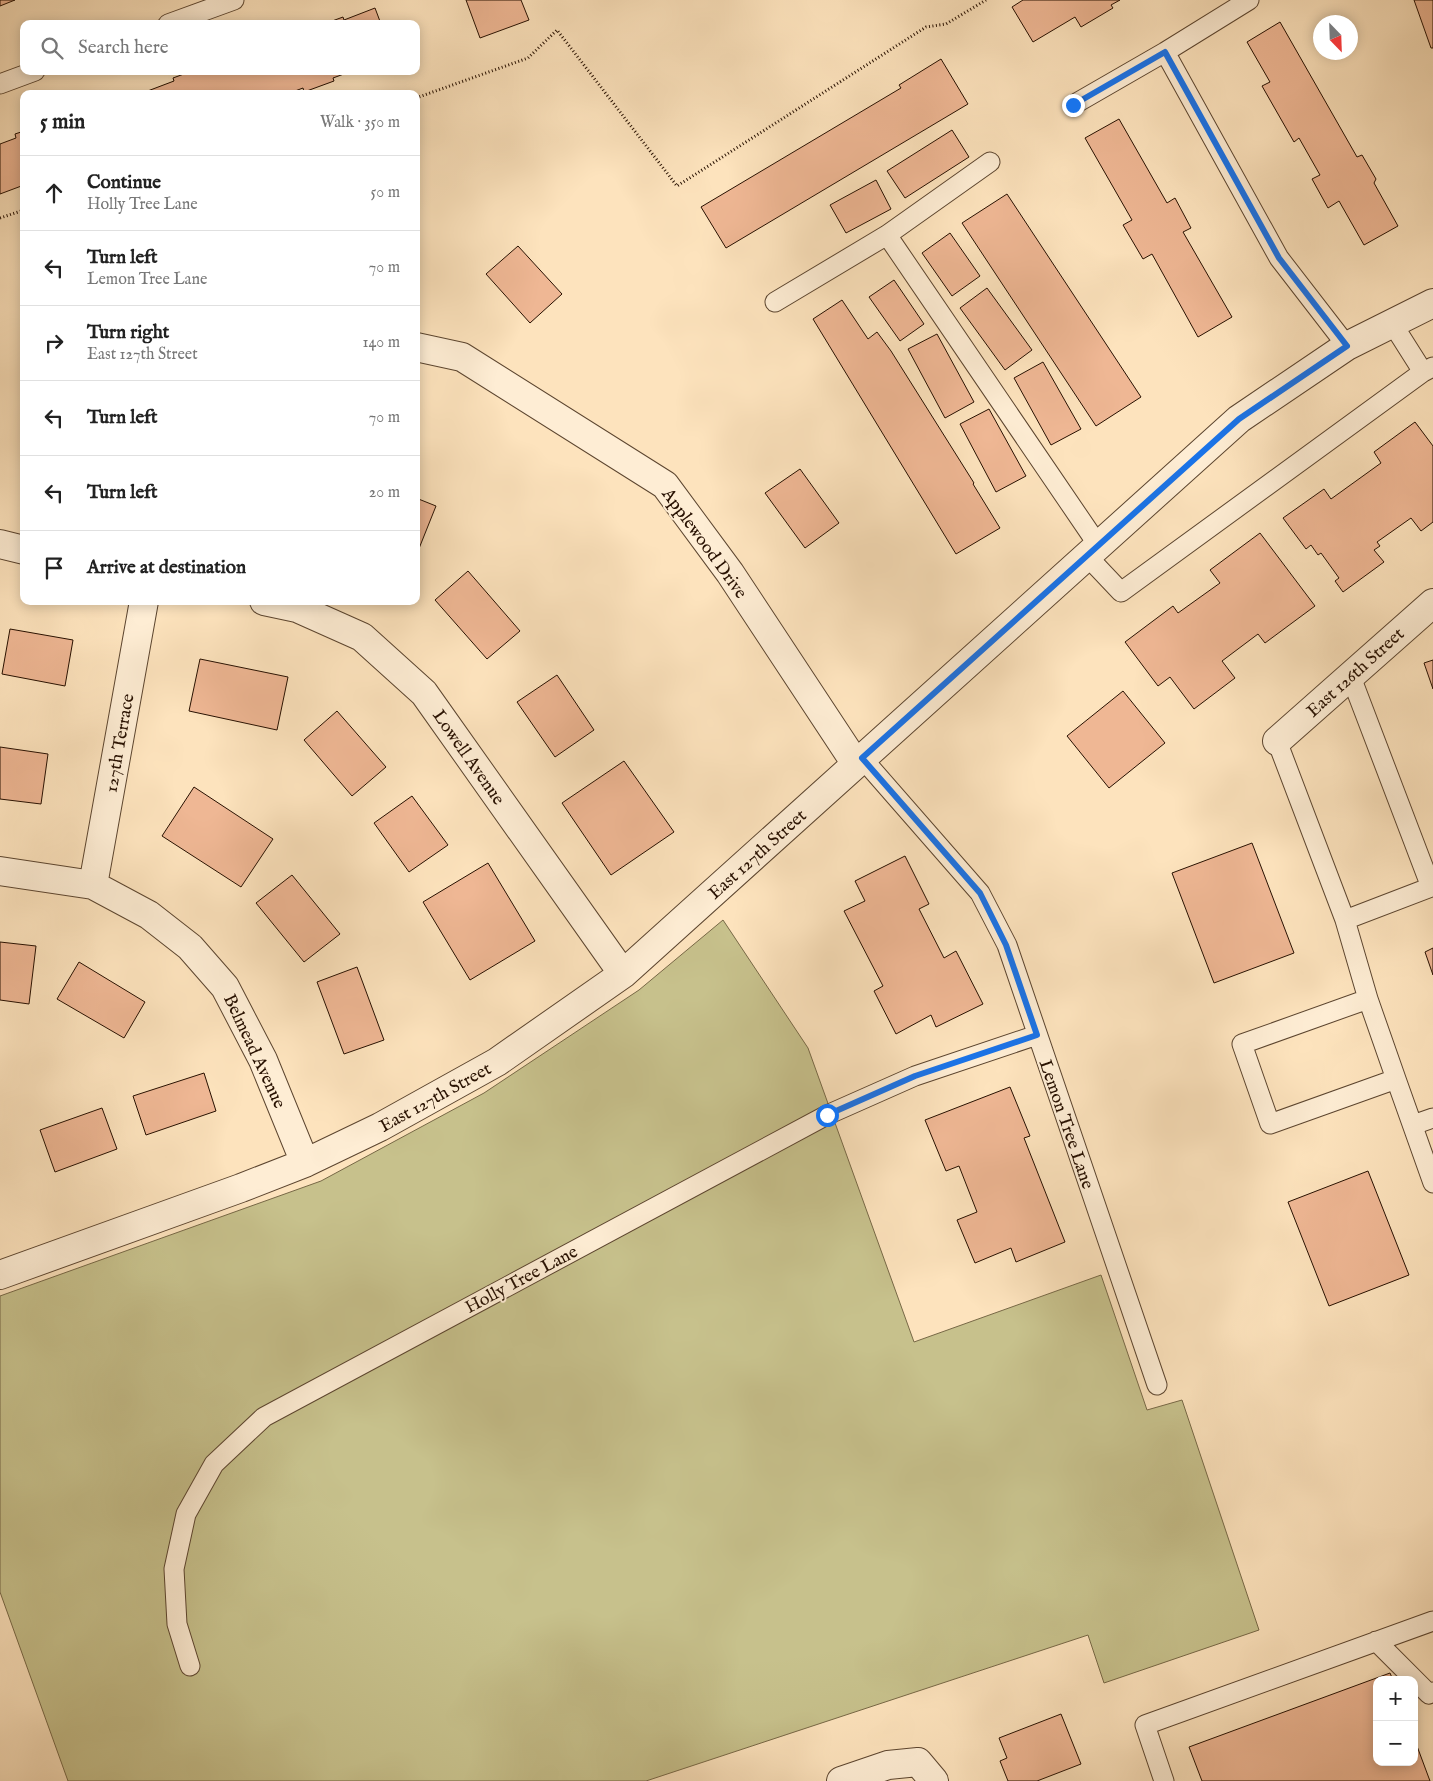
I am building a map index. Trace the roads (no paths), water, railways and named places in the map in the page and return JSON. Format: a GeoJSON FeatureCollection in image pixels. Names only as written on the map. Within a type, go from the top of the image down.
{"type":"FeatureCollection","features":[{"type":"Feature","properties":{"kind":"street","name":"East 127th Street"},"geometry":{"type":"LineString","coordinates":[[0,1275],[305,1163],[380,1127],[497,1062],[623,974],[1239,419],[1347,346],[1433,303]]}},
{"type":"Feature","properties":{"kind":"street","name":"Applewood Drive"},"geometry":{"type":"LineString","coordinates":[[420,348],[462,357],[665,485],[730,574],[859,761]]}},
{"type":"Feature","properties":{"kind":"street"},"geometry":{"type":"LineString","coordinates":[[0,544],[20,549]]}},
{"type":"Feature","properties":{"kind":"street","name":"East 126th Street"},"geometry":{"type":"LineString","coordinates":[[1277,741],[1433,603]]}},
{"type":"Feature","properties":{"kind":"street","name":"127th Terrace"},"geometry":{"type":"LineString","coordinates":[[93,886],[143,605]]}},
{"type":"Feature","properties":{"kind":"street","name":"Lowell Avenue"},"geometry":{"type":"LineString","coordinates":[[283,605],[297,608],[362,637],[424,693],[623,974]]}},
{"type":"Feature","properties":{"kind":"street","name":"Belmead Avenue"},"geometry":{"type":"LineString","coordinates":[[0,871],[93,886],[150,915],[190,947],[225,988],[263,1060],[305,1163]]}},
{"type":"Feature","properties":{"kind":"street"},"geometry":{"type":"LineString","coordinates":[[841,1781],[888,1765],[926,1772]]}},
{"type":"Feature","properties":{"kind":"lane"},"geometry":{"type":"LineString","coordinates":[[179,20],[234,0]]}},
{"type":"Feature","properties":{"kind":"lane"},"geometry":{"type":"LineString","coordinates":[[1073,105],[1165,52],[1249,0]]}},
{"type":"Feature","properties":{"kind":"lane"},"geometry":{"type":"LineString","coordinates":[[1165,52],[1279,258],[1347,346]]}},
{"type":"Feature","properties":{"kind":"lane"},"geometry":{"type":"LineString","coordinates":[[0,84],[24,75]]}},
{"type":"Feature","properties":{"kind":"lane"},"geometry":{"type":"LineString","coordinates":[[776,302],[887,235],[990,162]]}},
{"type":"Feature","properties":{"kind":"lane"},"geometry":{"type":"LineString","coordinates":[[887,235],[1121,592],[1428,370],[1392,323]]}},
{"type":"Feature","properties":{"kind":"lane"},"geometry":{"type":"LineString","coordinates":[[1346,920],[1431,887],[1350,678]]}},
{"type":"Feature","properties":{"kind":"lane"},"geometry":{"type":"LineString","coordinates":[[1277,741],[1346,920],[1368,999],[1433,1183]]}},
{"type":"Feature","properties":{"kind":"lane","name":"Lemon Tree Lane"},"geometry":{"type":"LineString","coordinates":[[859,761],[980,893],[1006,945],[1157,1385]]}},
{"type":"Feature","properties":{"kind":"lane"},"geometry":{"type":"LineString","coordinates":[[1368,999],[1242,1044],[1270,1124],[1396,1079]]}},
{"type":"Feature","properties":{"kind":"lane","name":"Holly Tree Lane"},"geometry":{"type":"LineString","coordinates":[[190,1666],[177,1624],[174,1569],[186,1514],[214,1464],[264,1417],[827,1115],[915,1076],[1037,1035]]}},
{"type":"Feature","properties":{"kind":"lane"},"geometry":{"type":"LineString","coordinates":[[1413,1125],[1433,1118]]}},
{"type":"Feature","properties":{"kind":"lane"},"geometry":{"type":"LineString","coordinates":[[1164,1781],[1145,1725],[1433,1620]]}},
{"type":"Feature","properties":{"kind":"lane"},"geometry":{"type":"LineString","coordinates":[[1376,1641],[1429,1694],[1433,1692]]}}]}
